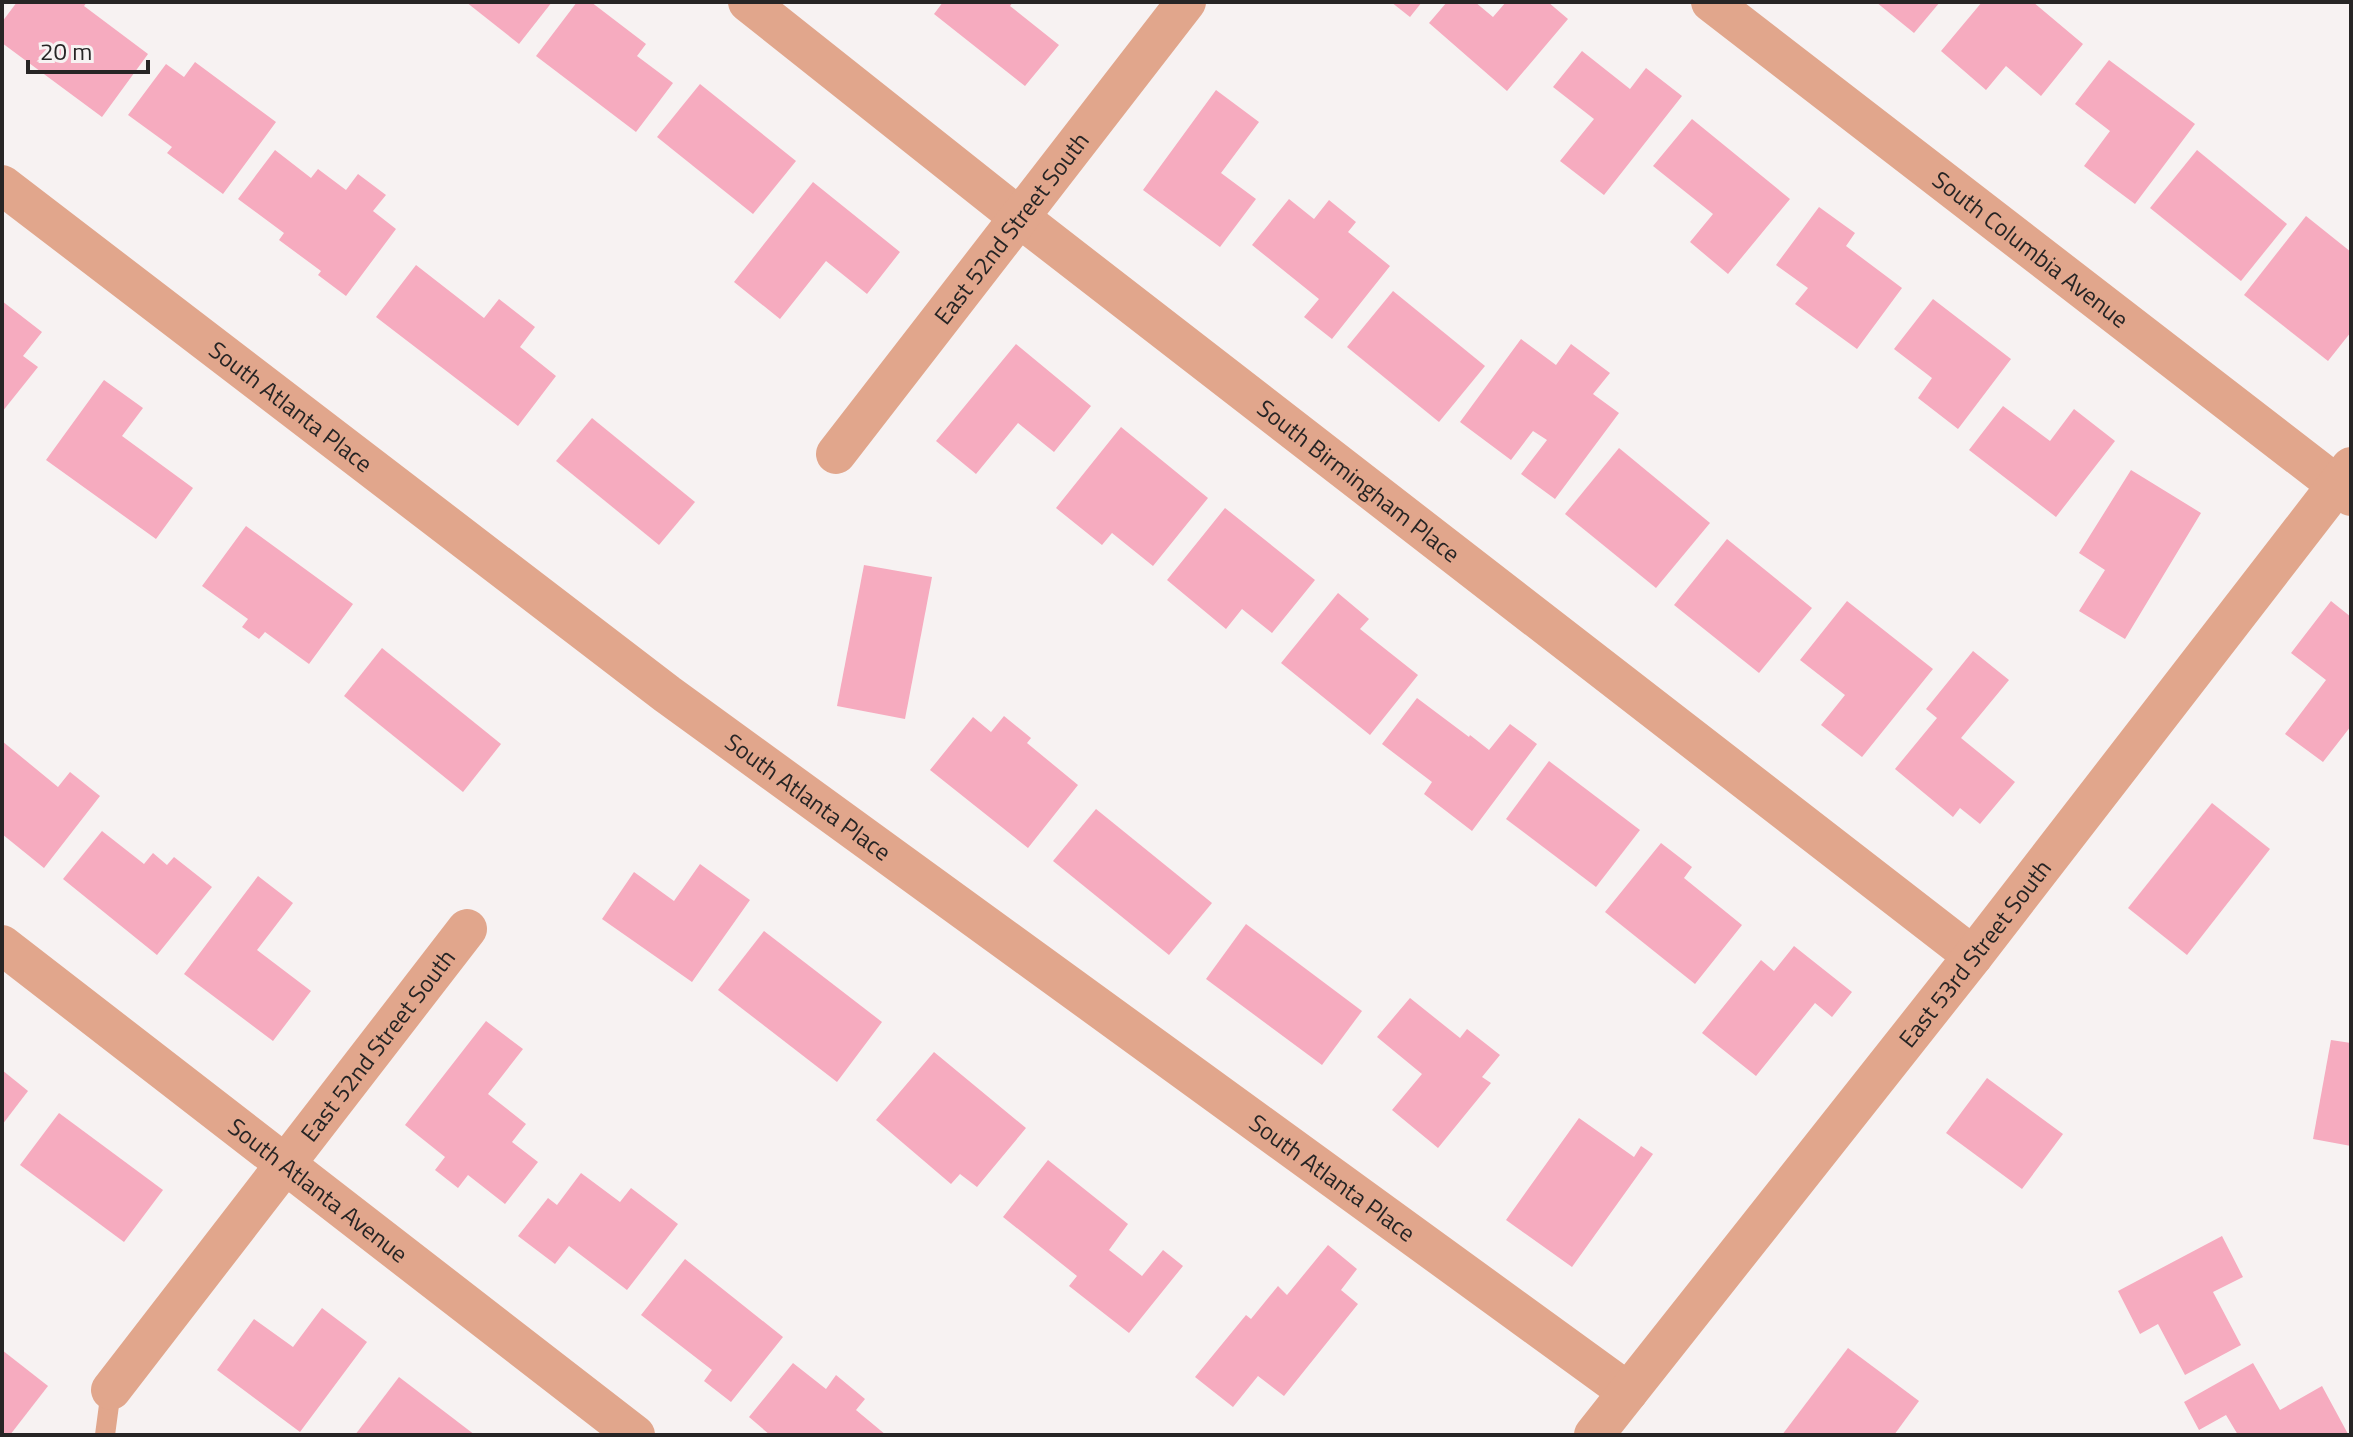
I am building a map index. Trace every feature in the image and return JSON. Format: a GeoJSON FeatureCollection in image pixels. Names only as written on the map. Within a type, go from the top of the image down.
{"type":"FeatureCollection","features":[{"type":"Feature","properties":{"kind":"street","name":"South Birmingham Place"},"geometry":{"type":"LineString","coordinates":[[748,2],[1020,218],[1973,956]]}},
{"type":"Feature","properties":{"kind":"street","name":"East 52nd Street South"},"geometry":{"type":"LineString","coordinates":[[836,454],[1186,2]]}},
{"type":"Feature","properties":{"kind":"street","name":"South Columbia Avenue"},"geometry":{"type":"LineString","coordinates":[[1711,2],[2346,483]]}},
{"type":"Feature","properties":{"kind":"street","name":"South Atlanta Place"},"geometry":{"type":"LineString","coordinates":[[2,185],[667,694],[1628,1392]]}},
{"type":"Feature","properties":{"kind":"street","name":"East 53rd Street South"},"geometry":{"type":"LineString","coordinates":[[1594,1435],[2346,483]]}},
{"type":"Feature","properties":{"kind":"street","name":"East 52nd Street South"},"geometry":{"type":"LineString","coordinates":[[111,1390],[467,929]]}},
{"type":"Feature","properties":{"kind":"street","name":"South Atlanta Avenue"},"geometry":{"type":"LineString","coordinates":[[2,945],[635,1435]]}},
{"type":"Feature","properties":{"kind":"lane"},"geometry":{"type":"LineString","coordinates":[[105,1435],[111,1390]]}},
{"type":"Feature","properties":{"kind":"building"},"geometry":{"type":"Polygon","coordinates":[[[17,2],[87,2],[84,6],[148,54],[102,117],[2,43],[2,22],[17,2]]]}},
{"type":"Feature","properties":{"kind":"building"},"geometry":{"type":"Polygon","coordinates":[[[466,2],[552,2],[519,44],[466,2]]]}},
{"type":"Feature","properties":{"kind":"building"},"geometry":{"type":"Polygon","coordinates":[[[577,2],[591,2],[646,44],[637,56],[673,83],[636,132],[536,56],[577,2]]]}},
{"type":"Feature","properties":{"kind":"building"},"geometry":{"type":"Polygon","coordinates":[[[943,2],[1013,2],[1010,6],[1059,45],[1025,86],[934,14],[943,2]]]}},
{"type":"Feature","properties":{"kind":"building"},"geometry":{"type":"Polygon","coordinates":[[[1391,2],[1422,2],[1410,17],[1391,2]]]}},
{"type":"Feature","properties":{"kind":"building"},"geometry":{"type":"Polygon","coordinates":[[[1447,2],[1475,2],[1493,17],[1506,2],[1548,2],[1568,19],[1507,91],[1429,23],[1447,2]]]}},
{"type":"Feature","properties":{"kind":"building"},"geometry":{"type":"Polygon","coordinates":[[[1876,2],[1940,2],[1914,33],[1876,2]]]}},
{"type":"Feature","properties":{"kind":"building"},"geometry":{"type":"Polygon","coordinates":[[[1982,2],[2033,2],[2083,44],[2041,96],[2006,66],[1986,90],[1941,51],[1982,2]]]}},
{"type":"Feature","properties":{"kind":"building"},"geometry":{"type":"Polygon","coordinates":[[[1582,51],[1630,89],[1646,68],[1682,96],[1604,195],[1560,161],[1594,119],[1553,87],[1582,51]]]}},
{"type":"Feature","properties":{"kind":"building"},"geometry":{"type":"Polygon","coordinates":[[[2109,60],[2195,124],[2135,204],[2084,166],[2110,131],[2075,104],[2109,60]]]}},
{"type":"Feature","properties":{"kind":"building"},"geometry":{"type":"Polygon","coordinates":[[[195,62],[276,122],[223,194],[167,153],[172,147],[128,115],[166,64],[184,77],[195,62]]]}},
{"type":"Feature","properties":{"kind":"building"},"geometry":{"type":"Polygon","coordinates":[[[700,84],[796,161],[753,214],[657,137],[700,84]]]}},
{"type":"Feature","properties":{"kind":"building"},"geometry":{"type":"Polygon","coordinates":[[[1216,90],[1259,122],[1221,173],[1256,199],[1220,247],[1143,190],[1216,90]]]}},
{"type":"Feature","properties":{"kind":"building"},"geometry":{"type":"Polygon","coordinates":[[[1692,119],[1790,199],[1728,274],[1690,242],[1713,214],[1653,166],[1692,119]]]}},
{"type":"Feature","properties":{"kind":"building"},"geometry":{"type":"Polygon","coordinates":[[[275,150],[311,178],[318,169],[346,190],[358,174],[386,195],[373,211],[396,229],[346,296],[318,275],[321,271],[279,240],[284,233],[238,199],[275,150]]]}},
{"type":"Feature","properties":{"kind":"building"},"geometry":{"type":"Polygon","coordinates":[[[2197,150],[2287,224],[2241,281],[2150,208],[2197,150]]]}},
{"type":"Feature","properties":{"kind":"building"},"geometry":{"type":"Polygon","coordinates":[[[813,182],[900,252],[867,294],[826,261],[780,319],[734,282],[813,182]]]}},
{"type":"Feature","properties":{"kind":"building"},"geometry":{"type":"Polygon","coordinates":[[[1289,199],[1314,219],[1329,200],[1356,222],[1348,232],[1390,266],[1332,339],[1304,317],[1319,299],[1252,245],[1289,199]]]}},
{"type":"Feature","properties":{"kind":"building"},"geometry":{"type":"Polygon","coordinates":[[[1819,207],[1855,233],[1846,246],[1902,288],[1857,349],[1795,304],[1808,288],[1776,265],[1819,207]]]}},
{"type":"Feature","properties":{"kind":"building"},"geometry":{"type":"Polygon","coordinates":[[[2306,216],[2351,252],[2351,332],[2328,361],[2244,295],[2306,216]]]}},
{"type":"Feature","properties":{"kind":"building"},"geometry":{"type":"Polygon","coordinates":[[[416,265],[484,318],[499,299],[535,327],[520,347],[556,376],[518,426],[376,317],[416,265]]]}},
{"type":"Feature","properties":{"kind":"building"},"geometry":{"type":"Polygon","coordinates":[[[1393,291],[1485,366],[1439,422],[1347,347],[1393,291]]]}},
{"type":"Feature","properties":{"kind":"building"},"geometry":{"type":"Polygon","coordinates":[[[1933,299],[2011,359],[1958,429],[1918,398],[1932,378],[1894,349],[1933,299]]]}},
{"type":"Feature","properties":{"kind":"building"},"geometry":{"type":"Polygon","coordinates":[[[2,301],[42,332],[23,356],[38,367],[2,412],[2,301]]]}},
{"type":"Feature","properties":{"kind":"building"},"geometry":{"type":"Polygon","coordinates":[[[1521,339],[1556,365],[1571,344],[1610,373],[1593,394],[1619,413],[1555,499],[1521,474],[1547,440],[1533,431],[1511,460],[1460,422],[1521,339]]]}},
{"type":"Feature","properties":{"kind":"building"},"geometry":{"type":"Polygon","coordinates":[[[1016,344],[1091,406],[1054,452],[1018,423],[976,474],[936,441],[1016,344]]]}},
{"type":"Feature","properties":{"kind":"building"},"geometry":{"type":"Polygon","coordinates":[[[104,380],[143,408],[122,436],[193,488],[156,539],[46,460],[104,380]]]}},
{"type":"Feature","properties":{"kind":"building"},"geometry":{"type":"Polygon","coordinates":[[[2003,406],[2050,441],[2074,409],[2115,441],[2056,517],[1969,450],[2003,406]]]}},
{"type":"Feature","properties":{"kind":"building"},"geometry":{"type":"Polygon","coordinates":[[[592,418],[695,502],[659,545],[556,461],[592,418]]]}},
{"type":"Feature","properties":{"kind":"building"},"geometry":{"type":"Polygon","coordinates":[[[1121,427],[1208,498],[1153,566],[1112,533],[1102,545],[1056,508],[1121,427]]]}},
{"type":"Feature","properties":{"kind":"building"},"geometry":{"type":"Polygon","coordinates":[[[1619,448],[1710,523],[1656,588],[1565,514],[1619,448]]]}},
{"type":"Feature","properties":{"kind":"building"},"geometry":{"type":"Polygon","coordinates":[[[2131,470],[2201,513],[2125,639],[2079,611],[2105,570],[2079,553],[2131,470]]]}},
{"type":"Feature","properties":{"kind":"building"},"geometry":{"type":"Polygon","coordinates":[[[1225,508],[1315,580],[1272,633],[1242,609],[1226,629],[1167,580],[1225,508]]]}},
{"type":"Feature","properties":{"kind":"building"},"geometry":{"type":"Polygon","coordinates":[[[246,526],[353,604],[309,664],[265,632],[259,639],[242,627],[248,619],[202,586],[246,526]]]}},
{"type":"Feature","properties":{"kind":"building"},"geometry":{"type":"Polygon","coordinates":[[[1727,539],[1812,608],[1759,673],[1674,605],[1727,539]]]}},
{"type":"Feature","properties":{"kind":"building"},"geometry":{"type":"Polygon","coordinates":[[[864,565],[932,577],[905,719],[837,706],[864,565]]]}},
{"type":"Feature","properties":{"kind":"building"},"geometry":{"type":"Polygon","coordinates":[[[1338,593],[1369,619],[1360,629],[1418,675],[1370,735],[1281,663],[1338,593]]]}},
{"type":"Feature","properties":{"kind":"building"},"geometry":{"type":"Polygon","coordinates":[[[1847,601],[1933,669],[1862,757],[1821,725],[1845,695],[1800,660],[1847,601]]]}},
{"type":"Feature","properties":{"kind":"building"},"geometry":{"type":"Polygon","coordinates":[[[2331,601],[2351,617],[2351,726],[2323,762],[2285,734],[2326,680],[2291,653],[2331,601]]]}},
{"type":"Feature","properties":{"kind":"building"},"geometry":{"type":"Polygon","coordinates":[[[382,648],[501,744],[463,792],[344,696],[382,648]]]}},
{"type":"Feature","properties":{"kind":"building"},"geometry":{"type":"Polygon","coordinates":[[[1973,651],[2009,680],[1961,738],[2015,782],[1980,824],[1960,808],[1953,817],[1895,769],[1937,718],[1926,709],[1973,651]]]}},
{"type":"Feature","properties":{"kind":"building"},"geometry":{"type":"Polygon","coordinates":[[[1417,698],[1489,750],[1510,724],[1537,744],[1472,831],[1424,794],[1432,782],[1382,744],[1417,698]]]}},
{"type":"Feature","properties":{"kind":"building"},"geometry":{"type":"Polygon","coordinates":[[[1004,716],[1031,738],[1027,743],[1078,785],[1028,848],[930,770],[973,717],[991,732],[1004,716]]]}},
{"type":"Feature","properties":{"kind":"building"},"geometry":{"type":"Polygon","coordinates":[[[2,741],[58,787],[70,772],[100,796],[44,868],[2,834],[2,741]]]}},
{"type":"Feature","properties":{"kind":"building"},"geometry":{"type":"Polygon","coordinates":[[[1549,761],[1640,830],[1596,887],[1506,819],[1549,761]]]}},
{"type":"Feature","properties":{"kind":"building"},"geometry":{"type":"Polygon","coordinates":[[[2212,803],[2270,849],[2187,955],[2128,908],[2212,803]]]}},
{"type":"Feature","properties":{"kind":"building"},"geometry":{"type":"Polygon","coordinates":[[[1096,809],[1212,903],[1169,955],[1053,861],[1096,809]]]}},
{"type":"Feature","properties":{"kind":"building"},"geometry":{"type":"Polygon","coordinates":[[[102,831],[144,864],[153,853],[167,865],[174,857],[212,887],[157,955],[63,879],[102,831]]]}},
{"type":"Feature","properties":{"kind":"building"},"geometry":{"type":"Polygon","coordinates":[[[1661,843],[1692,867],[1684,878],[1742,925],[1695,984],[1605,912],[1661,843]]]}},
{"type":"Feature","properties":{"kind":"building"},"geometry":{"type":"Polygon","coordinates":[[[700,864],[750,900],[692,982],[602,919],[634,872],[674,901],[700,864]]]}},
{"type":"Feature","properties":{"kind":"building"},"geometry":{"type":"Polygon","coordinates":[[[258,876],[293,903],[257,950],[311,991],[273,1041],[184,974],[258,876]]]}},
{"type":"Feature","properties":{"kind":"building"},"geometry":{"type":"Polygon","coordinates":[[[1246,924],[1362,1011],[1322,1065],[1206,979],[1246,924]]]}},
{"type":"Feature","properties":{"kind":"building"},"geometry":{"type":"Polygon","coordinates":[[[764,931],[882,1022],[837,1082],[718,990],[764,931]]]}},
{"type":"Feature","properties":{"kind":"building"},"geometry":{"type":"Polygon","coordinates":[[[1794,946],[1852,992],[1832,1017],[1815,1003],[1756,1076],[1702,1033],[1761,960],[1774,971],[1794,946]]]}},
{"type":"Feature","properties":{"kind":"building"},"geometry":{"type":"Polygon","coordinates":[[[1410,998],[1460,1038],[1467,1029],[1500,1055],[1482,1077],[1491,1083],[1438,1148],[1392,1110],[1422,1074],[1377,1037],[1410,998]]]}},
{"type":"Feature","properties":{"kind":"building"},"geometry":{"type":"Polygon","coordinates":[[[486,1021],[523,1049],[488,1094],[526,1124],[512,1142],[538,1162],[505,1204],[468,1175],[458,1188],[435,1170],[445,1157],[405,1125],[486,1021]]]}},
{"type":"Feature","properties":{"kind":"building"},"geometry":{"type":"Polygon","coordinates":[[[2331,1040],[2351,1043],[2351,1146],[2313,1139],[2331,1040]]]}},
{"type":"Feature","properties":{"kind":"building"},"geometry":{"type":"Polygon","coordinates":[[[934,1052],[1026,1128],[977,1187],[960,1174],[951,1184],[876,1120],[934,1052]]]}},
{"type":"Feature","properties":{"kind":"building"},"geometry":{"type":"Polygon","coordinates":[[[2,1070],[28,1091],[2,1125],[2,1070]]]}},
{"type":"Feature","properties":{"kind":"building"},"geometry":{"type":"Polygon","coordinates":[[[1987,1078],[2063,1134],[2022,1189],[1946,1133],[1987,1078]]]}},
{"type":"Feature","properties":{"kind":"building"},"geometry":{"type":"Polygon","coordinates":[[[59,1113],[163,1190],[124,1242],[20,1165],[59,1113]]]}},
{"type":"Feature","properties":{"kind":"building"},"geometry":{"type":"Polygon","coordinates":[[[1579,1118],[1634,1157],[1641,1146],[1653,1154],[1572,1267],[1506,1220],[1579,1118]]]}},
{"type":"Feature","properties":{"kind":"building"},"geometry":{"type":"Polygon","coordinates":[[[1048,1160],[1128,1224],[1109,1250],[1142,1276],[1163,1250],[1183,1266],[1129,1333],[1069,1286],[1077,1276],[1003,1217],[1048,1160]]]}},
{"type":"Feature","properties":{"kind":"building"},"geometry":{"type":"Polygon","coordinates":[[[581,1173],[620,1202],[631,1188],[678,1224],[627,1290],[569,1246],[555,1264],[518,1236],[548,1198],[557,1205],[581,1173]]]}},
{"type":"Feature","properties":{"kind":"building"},"geometry":{"type":"Polygon","coordinates":[[[2222,1236],[2243,1277],[2213,1292],[2241,1345],[2185,1375],[2158,1324],[2140,1334],[2118,1291],[2222,1236]]]}},
{"type":"Feature","properties":{"kind":"building"},"geometry":{"type":"Polygon","coordinates":[[[1328,1245],[1357,1269],[1341,1290],[1358,1304],[1284,1396],[1258,1376],[1233,1407],[1195,1377],[1246,1315],[1251,1319],[1278,1286],[1287,1295],[1328,1245]]]}},
{"type":"Feature","properties":{"kind":"building"},"geometry":{"type":"Polygon","coordinates":[[[685,1259],[783,1337],[731,1402],[704,1381],[712,1370],[641,1315],[685,1259]]]}},
{"type":"Feature","properties":{"kind":"building"},"geometry":{"type":"Polygon","coordinates":[[[322,1308],[367,1342],[300,1432],[217,1370],[254,1319],[293,1347],[322,1308]]]}},
{"type":"Feature","properties":{"kind":"building"},"geometry":{"type":"Polygon","coordinates":[[[1848,1348],[1919,1401],[1894,1435],[1782,1435],[1848,1348]]]}},
{"type":"Feature","properties":{"kind":"building"},"geometry":{"type":"Polygon","coordinates":[[[2,1350],[48,1386],[10,1435],[2,1435],[2,1350]]]}},
{"type":"Feature","properties":{"kind":"building"},"geometry":{"type":"Polygon","coordinates":[[[793,1363],[826,1389],[836,1375],[865,1399],[856,1410],[886,1435],[770,1435],[749,1417],[793,1363]]]}},
{"type":"Feature","properties":{"kind":"building"},"geometry":{"type":"Polygon","coordinates":[[[2253,1363],[2280,1410],[2322,1386],[2348,1434],[2238,1435],[2226,1415],[2199,1430],[2184,1402],[2253,1363]]]}},
{"type":"Feature","properties":{"kind":"building"},"geometry":{"type":"Polygon","coordinates":[[[399,1377],[475,1435],[355,1435],[399,1377]]]}}]}
